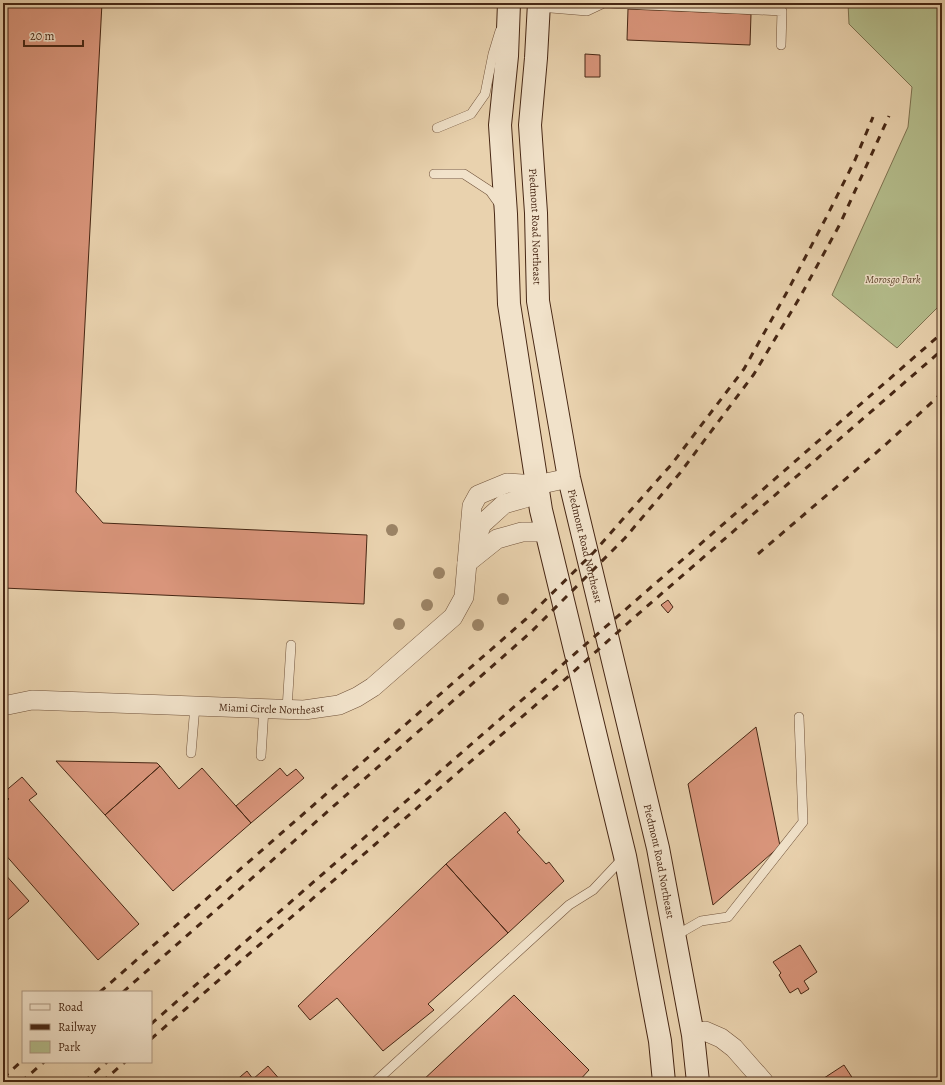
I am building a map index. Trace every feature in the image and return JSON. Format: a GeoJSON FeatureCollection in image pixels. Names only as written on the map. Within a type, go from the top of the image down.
{"type":"FeatureCollection","features":[{"type":"Feature","properties":{"kind":"main road"},"geometry":{"type":"LineString","coordinates":[[509,4],[507,56],[500,125],[506,214],[509,304],[537,485],[546,532],[625,856],[660,1041],[664,1082]]}},
{"type":"Feature","properties":{"kind":"main road","name":"Piedmont Road Northeast"},"geometry":{"type":"LineString","coordinates":[[539,5],[530,125],[536,213],[538,301],[569,478],[658,848],[693,1035],[698,1082]]}},
{"type":"Feature","properties":{"kind":"street"},"geometry":{"type":"LineString","coordinates":[[537,485],[569,478]]}},
{"type":"Feature","properties":{"kind":"street","name":"Miami Circle Northeast"},"geometry":{"type":"LineString","coordinates":[[3,704],[32,700],[304,710],[339,705],[357,698],[373,687],[453,617],[464,597],[466,564],[482,524],[504,504],[525,498],[537,485]]}},
{"type":"Feature","properties":{"kind":"street"},"geometry":{"type":"LineString","coordinates":[[466,564],[497,539],[522,532],[546,532]]}},
{"type":"Feature","properties":{"kind":"street"},"geometry":{"type":"LineString","coordinates":[[693,1035],[705,1031],[721,1038],[734,1048],[764,1082]]}},
{"type":"Feature","properties":{"kind":"lane"},"geometry":{"type":"LineString","coordinates":[[539,5],[587,11],[604,3],[782,11],[781,44]]}},
{"type":"Feature","properties":{"kind":"lane"},"geometry":{"type":"LineString","coordinates":[[437,128],[471,114],[486,94],[493,54],[509,4]]}},
{"type":"Feature","properties":{"kind":"lane"},"geometry":{"type":"LineString","coordinates":[[434,174],[464,174],[490,191],[506,214]]}},
{"type":"Feature","properties":{"kind":"lane"},"geometry":{"type":"LineString","coordinates":[[287,709],[291,645]]}},
{"type":"Feature","properties":{"kind":"lane"},"geometry":{"type":"LineString","coordinates":[[191,753],[195,706]]}},
{"type":"Feature","properties":{"kind":"lane"},"geometry":{"type":"LineString","coordinates":[[261,756],[264,708]]}},
{"type":"Feature","properties":{"kind":"lane"},"geometry":{"type":"LineString","coordinates":[[674,936],[701,921],[728,917],[803,822],[799,717]]}},
{"type":"Feature","properties":{"kind":"lane"},"geometry":{"type":"LineString","coordinates":[[375,1082],[569,905],[593,890],[625,856]]}},
{"type":"Feature","properties":{"kind":"green space","name":"Morosgo Park"},"geometry":{"type":"Polygon","coordinates":[[[848,3],[942,3],[942,303],[897,348],[832,295],[908,127],[912,87],[849,24],[848,3]]]}},
{"type":"Feature","properties":{"kind":"building"},"geometry":{"type":"Polygon","coordinates":[[[3,3],[102,3],[76,492],[103,523],[367,535],[364,604],[3,588],[3,3]]]}},
{"type":"Feature","properties":{"kind":"building"},"geometry":{"type":"Polygon","coordinates":[[[628,9],[751,14],[750,45],[627,40],[628,9]]]}},
{"type":"Feature","properties":{"kind":"building"},"geometry":{"type":"Polygon","coordinates":[[[585,54],[600,55],[600,77],[585,77],[585,54]]]}},
{"type":"Feature","properties":{"kind":"building"},"geometry":{"type":"Polygon","coordinates":[[[668,600],[673,607],[668,613],[661,605],[668,600]]]}},
{"type":"Feature","properties":{"kind":"building"},"geometry":{"type":"Polygon","coordinates":[[[756,727],[780,846],[713,905],[688,784],[756,727]]]}},
{"type":"Feature","properties":{"kind":"building"},"geometry":{"type":"Polygon","coordinates":[[[56,761],[157,763],[160,766],[105,815],[56,761]]]}},
{"type":"Feature","properties":{"kind":"building"},"geometry":{"type":"Polygon","coordinates":[[[160,766],[179,789],[202,768],[251,823],[173,891],[105,815],[160,766]]]}},
{"type":"Feature","properties":{"kind":"building"},"geometry":{"type":"Polygon","coordinates":[[[280,768],[287,776],[296,769],[304,778],[251,823],[236,806],[280,768]]]}},
{"type":"Feature","properties":{"kind":"building"},"geometry":{"type":"Polygon","coordinates":[[[22,777],[37,794],[29,800],[139,924],[98,960],[3,852],[3,804],[9,799],[3,793],[22,777]]]}},
{"type":"Feature","properties":{"kind":"building"},"geometry":{"type":"Polygon","coordinates":[[[505,812],[520,830],[517,832],[546,864],[549,862],[564,881],[508,933],[446,864],[505,812]]]}},
{"type":"Feature","properties":{"kind":"building"},"geometry":{"type":"Polygon","coordinates":[[[446,864],[508,933],[428,1004],[434,1010],[383,1051],[337,998],[310,1020],[298,1006],[446,864]]]}},
{"type":"Feature","properties":{"kind":"building"},"geometry":{"type":"Polygon","coordinates":[[[3,872],[29,901],[3,924],[3,872]]]}},
{"type":"Feature","properties":{"kind":"building"},"geometry":{"type":"Polygon","coordinates":[[[800,945],[817,972],[804,981],[809,989],[801,994],[798,988],[790,993],[779,975],[781,973],[773,962],[800,945]]]}},
{"type":"Feature","properties":{"kind":"building"},"geometry":{"type":"Polygon","coordinates":[[[514,995],[589,1070],[578,1082],[421,1082],[514,995]]]}},
{"type":"Feature","properties":{"kind":"building"},"geometry":{"type":"Polygon","coordinates":[[[844,1065],[855,1082],[818,1082],[844,1065]]]}},
{"type":"Feature","properties":{"kind":"building"},"geometry":{"type":"Polygon","coordinates":[[[268,1066],[282,1082],[234,1082],[247,1071],[253,1079],[268,1066]]]}},
{"type":"Feature","properties":{"kind":"railway"},"geometry":{"type":"LineString","coordinates":[[124,991],[531,632],[625,538],[680,473],[754,374],[800,297],[840,224],[889,116]]}},
{"type":"Feature","properties":{"kind":"railway"},"geometry":{"type":"LineString","coordinates":[[101,991],[526,619],[594,552],[671,465],[744,369],[827,216],[855,160],[873,117]]}},
{"type":"Feature","properties":{"kind":"railway"},"geometry":{"type":"LineString","coordinates":[[152,1023],[942,333]]}},
{"type":"Feature","properties":{"kind":"railway"},"geometry":{"type":"LineString","coordinates":[[152,1038],[942,350]]}},
{"type":"Feature","properties":{"kind":"railway"},"geometry":{"type":"LineString","coordinates":[[758,554],[884,446],[942,393]]}},
{"type":"Feature","properties":{"kind":"railway"},"geometry":{"type":"LineString","coordinates":[[3,1078],[22,1061]]}},
{"type":"Feature","properties":{"kind":"railway"},"geometry":{"type":"LineString","coordinates":[[21,1082],[43,1063]]}},
{"type":"Feature","properties":{"kind":"railway"},"geometry":{"type":"LineString","coordinates":[[84,1082],[106,1063]]}},
{"type":"Feature","properties":{"kind":"railway"},"geometry":{"type":"LineString","coordinates":[[102,1082],[124,1063]]}}]}
